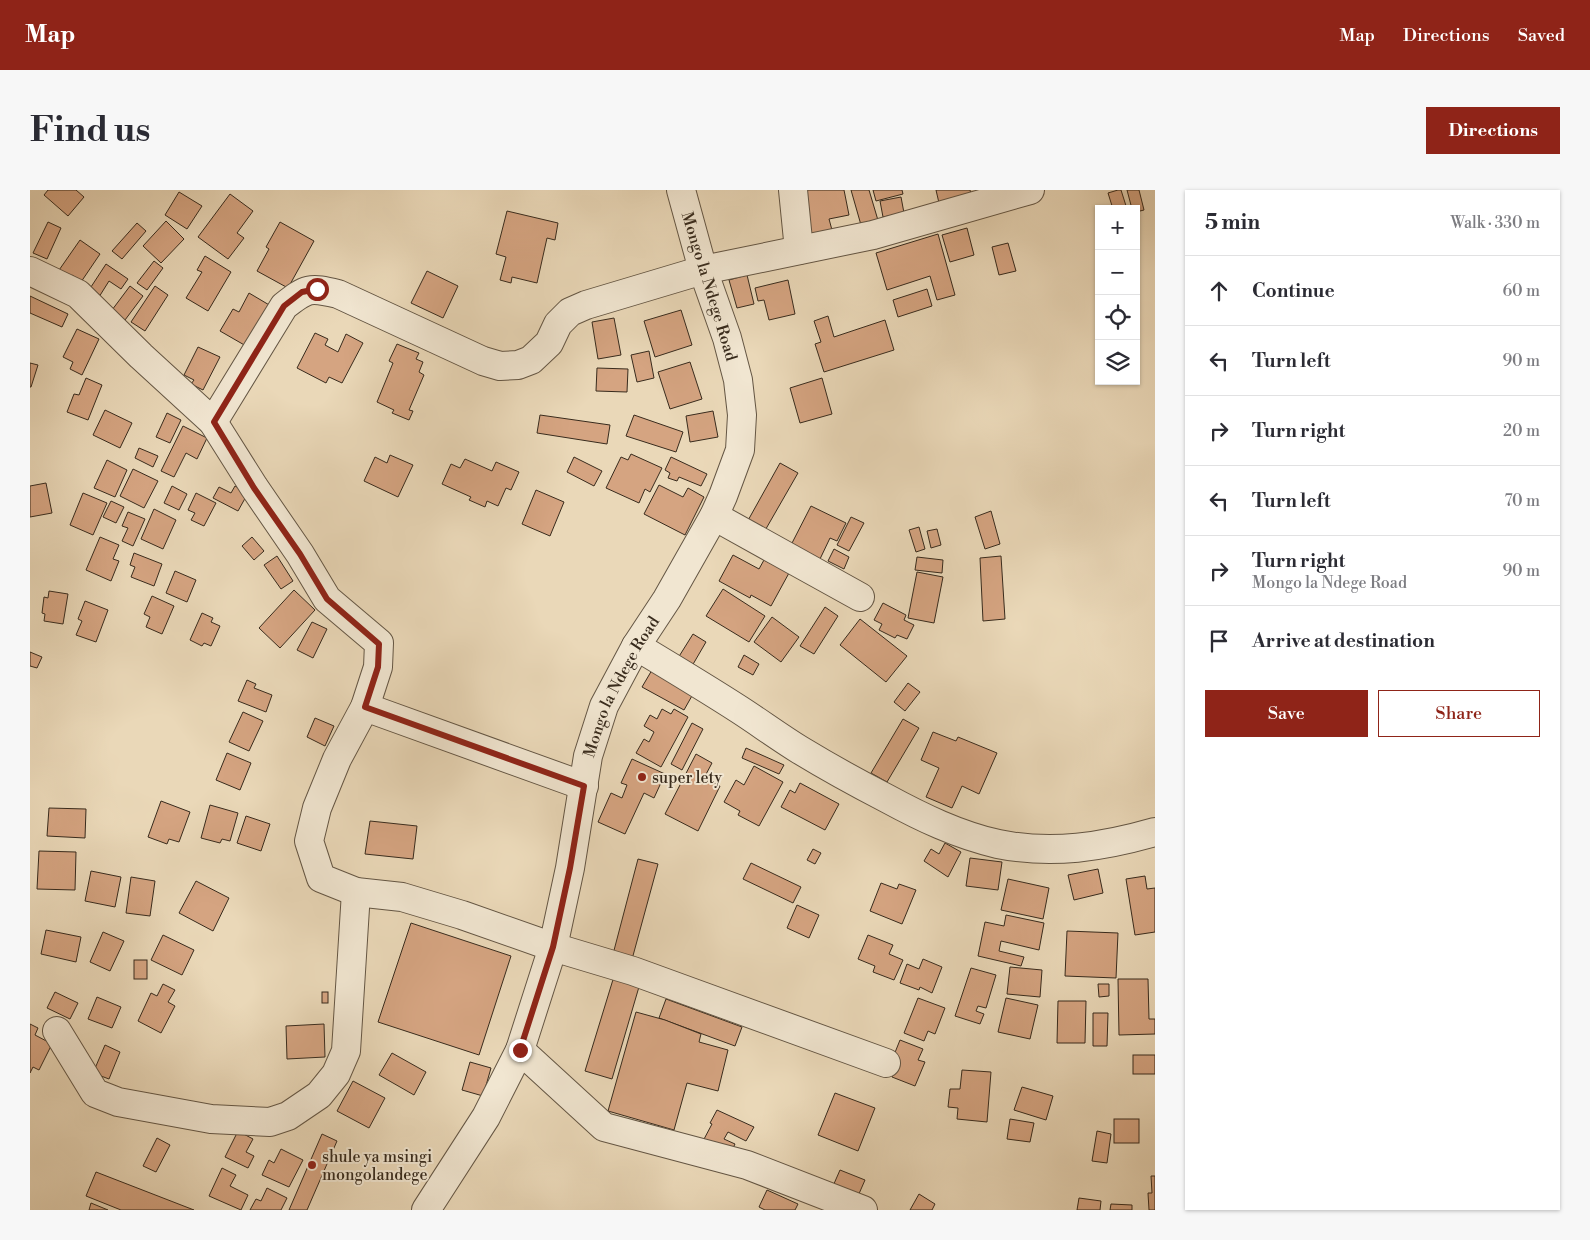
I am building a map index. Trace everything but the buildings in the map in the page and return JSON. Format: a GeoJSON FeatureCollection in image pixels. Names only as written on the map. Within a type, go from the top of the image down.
{"type":"FeatureCollection","features":[{"type":"Feature","properties":{"kind":"street","name":"Mongo la Ndege Road"},"geometry":{"type":"LineString","coordinates":[[426,1210],[486,1117],[520,1050],[553,947],[570,868],[588,756],[604,706],[636,646],[667,599],[714,516],[740,450],[742,415],[738,380],[727,338],[704,270],[681,190]]}},
{"type":"Feature","properties":{"kind":"street"},"geometry":{"type":"LineString","coordinates":[[794,190],[799,250]]}},
{"type":"Feature","properties":{"kind":"street"},"geometry":{"type":"LineString","coordinates":[[214,422],[284,306],[302,292],[317,289],[338,294],[483,361],[500,366],[518,365],[531,360],[549,343],[558,324],[570,312],[586,305],[704,270],[873,235],[1030,190]]}},
{"type":"Feature","properties":{"kind":"street"},"geometry":{"type":"LineString","coordinates":[[30,271],[78,294],[141,356],[214,422],[254,488],[300,554],[327,599],[379,644],[378,667],[365,707],[337,759],[318,808],[309,841],[321,878],[356,892],[402,897],[462,915],[553,947],[633,971],[886,1063]]}},
{"type":"Feature","properties":{"kind":"street"},"geometry":{"type":"LineString","coordinates":[[714,516],[860,598]]}},
{"type":"Feature","properties":{"kind":"street"},"geometry":{"type":"LineString","coordinates":[[636,646],[799,749],[919,816],[964,834],[1007,845],[1078,849],[1131,839],[1155,832]]}},
{"type":"Feature","properties":{"kind":"street"},"geometry":{"type":"LineString","coordinates":[[365,707],[584,786]]}},
{"type":"Feature","properties":{"kind":"street"},"geometry":{"type":"LineString","coordinates":[[57,1031],[94,1093],[118,1102],[211,1119],[270,1122],[288,1116],[319,1095],[336,1074],[346,1051],[356,892]]}},
{"type":"Feature","properties":{"kind":"street"},"geometry":{"type":"LineString","coordinates":[[520,1050],[604,1127],[747,1165],[864,1210]]}},
{"type":"Feature","properties":{"kind":"place","name":"super lety"},"geometry":{"type":"Point","coordinates":[642,777]}},
{"type":"Feature","properties":{"kind":"place","name":"shule ya msingi mongolandege"},"geometry":{"type":"Point","coordinates":[312,1165]}},
{"type":"Feature","properties":{"kind":"route"},"geometry":{"type":"LineString","coordinates":[[317,289],[302,292],[284,306],[214,422],[254,488],[300,554],[327,599],[364,629],[379,644],[378,667],[365,707],[584,786],[570,868],[553,947],[520,1050]]}}]}
